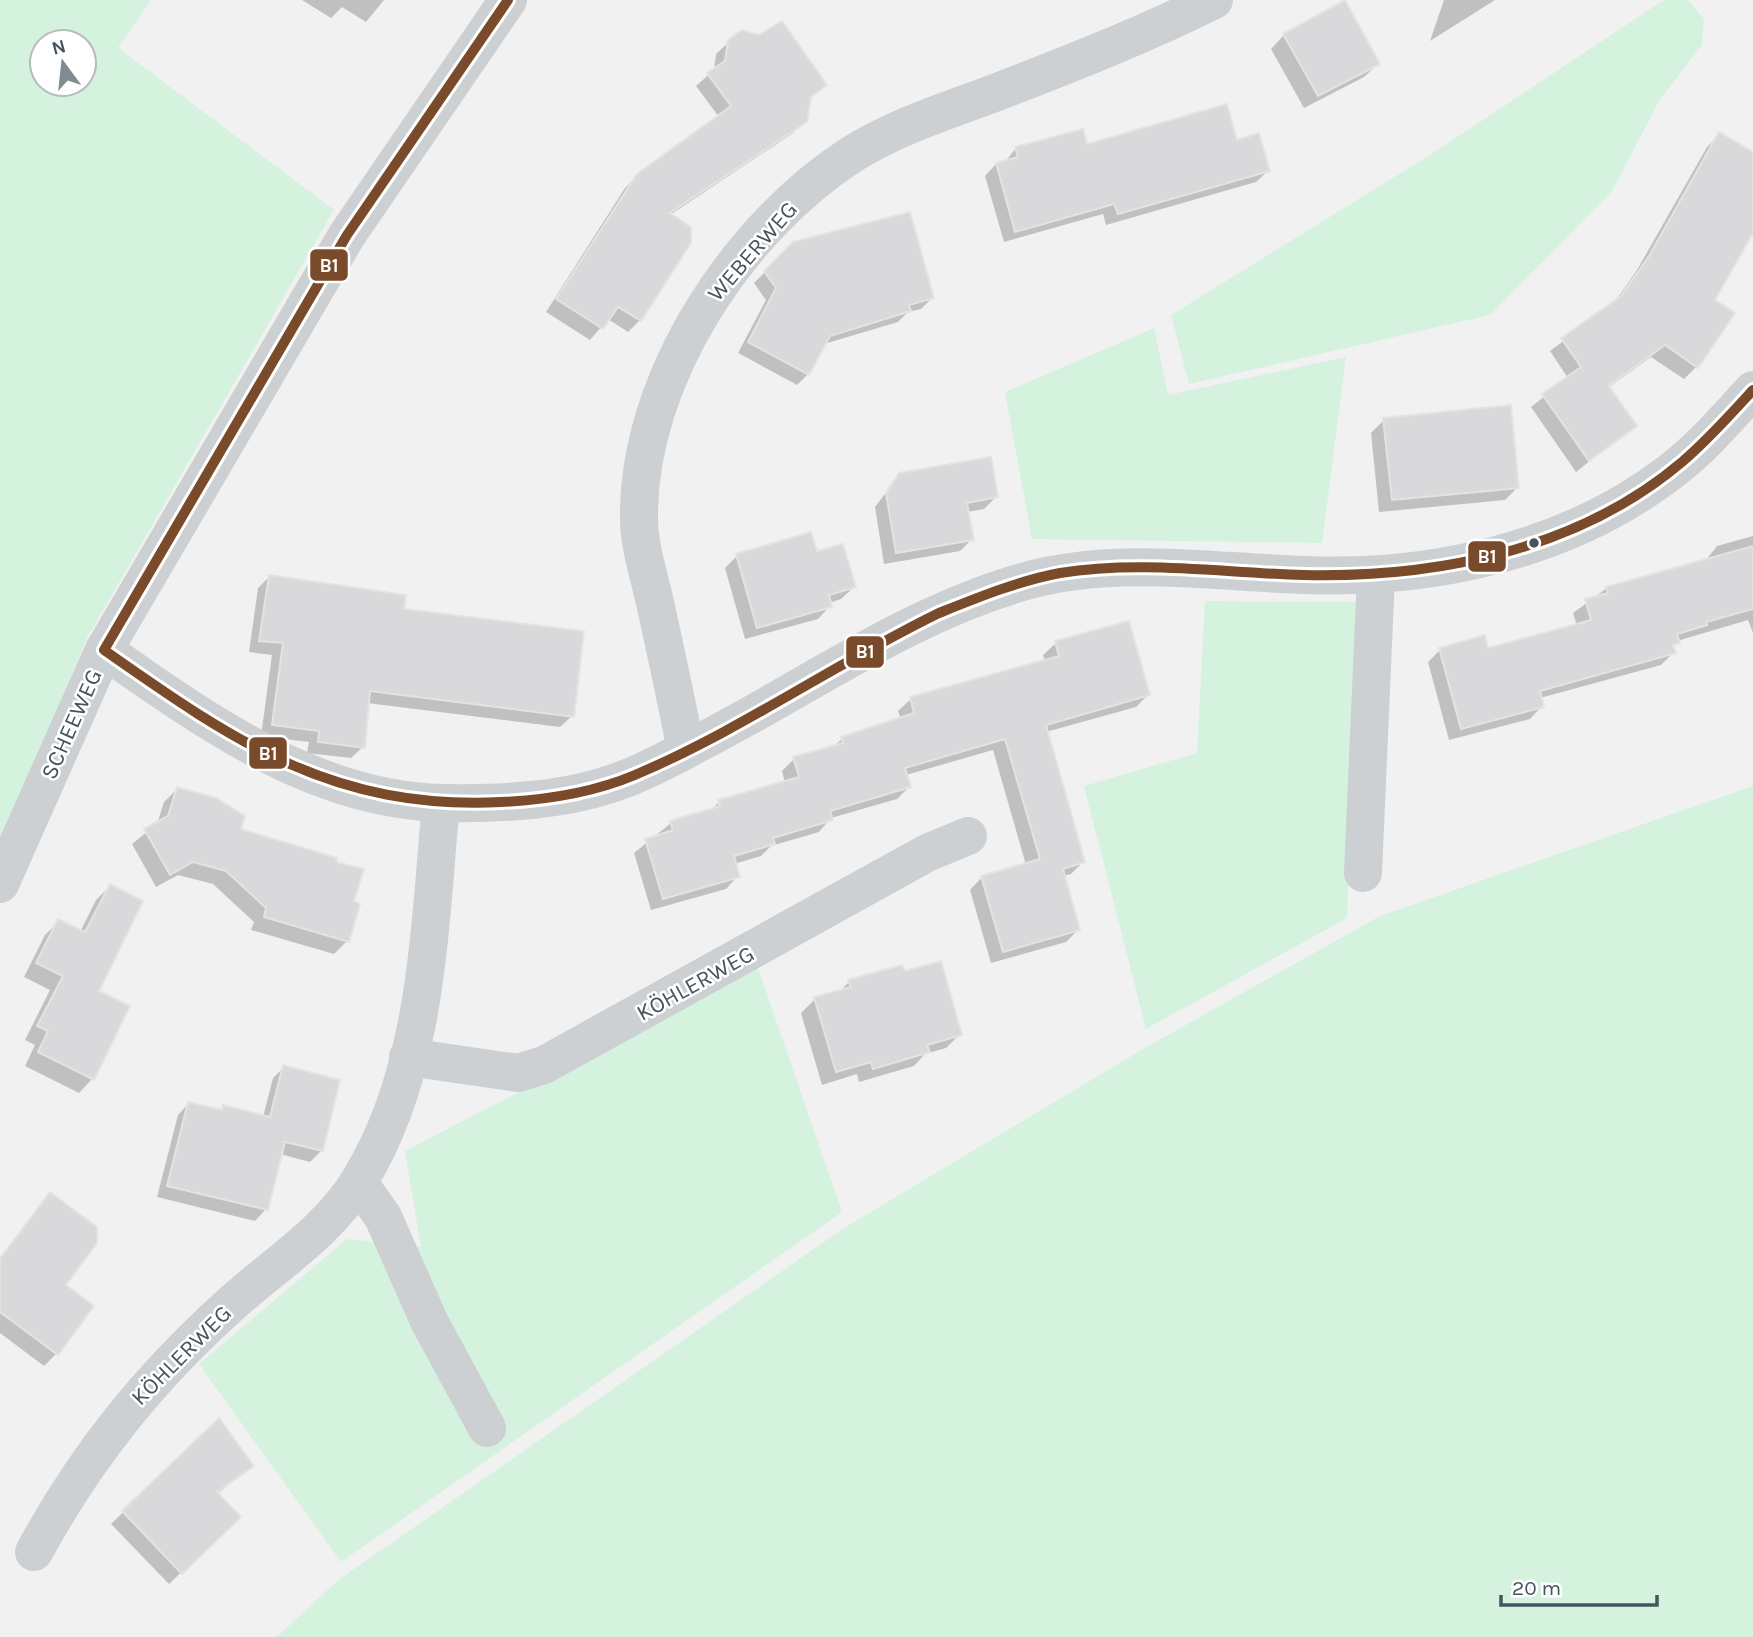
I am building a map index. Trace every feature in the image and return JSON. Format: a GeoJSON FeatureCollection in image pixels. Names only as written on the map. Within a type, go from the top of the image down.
{"type":"FeatureCollection","features":[{"type":"Feature","properties":{"kind":"street","name":"SCHEEWEG"},"geometry":{"type":"LineString","coordinates":[[0,884],[104,650],[347,235],[508,0]]}},
{"type":"Feature","properties":{"kind":"street","name":"WEBERWEG"},"geometry":{"type":"LineString","coordinates":[[687,750],[639,519],[650,437],[669,375],[696,320],[729,272],[783,211],[855,153],[924,120],[1124,42],[1214,0]]}},
{"type":"Feature","properties":{"kind":"street"},"geometry":{"type":"LineString","coordinates":[[104,650],[197,715],[338,786],[383,796],[441,803],[548,798],[624,780],[687,750],[918,622],[968,599],[1028,580],[1116,567],[1376,576],[1439,567],[1535,545],[1587,523],[1671,472],[1712,435],[1753,390]]}},
{"type":"Feature","properties":{"kind":"street"},"geometry":{"type":"LineString","coordinates":[[1363,873],[1376,576]]}},
{"type":"Feature","properties":{"kind":"street","name":"KÖHLERWEG"},"geometry":{"type":"LineString","coordinates":[[34,1552],[81,1471],[127,1408],[230,1305],[320,1227],[359,1183],[386,1129],[421,1017],[441,803]]}},
{"type":"Feature","properties":{"kind":"street","name":"KÖHLERWEG"},"geometry":{"type":"LineString","coordinates":[[408,1057],[518,1073],[544,1065],[928,853],[968,836]]}},
{"type":"Feature","properties":{"kind":"street"},"geometry":{"type":"LineString","coordinates":[[359,1183],[383,1217],[430,1323],[487,1428]]}},
{"type":"Feature","properties":{"kind":"green space"},"geometry":{"type":"Polygon","coordinates":[[[0,0],[151,0],[118,48],[334,210],[87,638],[0,853],[0,0]]]}},
{"type":"Feature","properties":{"kind":"green space"},"geometry":{"type":"Polygon","coordinates":[[[1664,0],[1688,0],[1704,19],[1702,45],[1659,101],[1611,193],[1490,315],[1189,384],[1171,315],[1430,155],[1664,0]]]}},
{"type":"Feature","properties":{"kind":"green space"},"geometry":{"type":"Polygon","coordinates":[[[1154,328],[1168,395],[1346,357],[1322,543],[1032,539],[1005,392],[1154,328]]]}},
{"type":"Feature","properties":{"kind":"green space"},"geometry":{"type":"Polygon","coordinates":[[[1205,601],[1358,602],[1347,918],[1146,1029],[1084,786],[1197,753],[1205,601]]]}},
{"type":"Feature","properties":{"kind":"green space"},"geometry":{"type":"Polygon","coordinates":[[[1753,786],[1753,1637],[277,1637],[337,1581],[844,1228],[1143,1049],[1380,916],[1753,786]]]}},
{"type":"Feature","properties":{"kind":"green space"},"geometry":{"type":"Polygon","coordinates":[[[758,968],[842,1212],[341,1562],[199,1364],[347,1239],[421,1247],[405,1151],[758,968]]]}},
{"type":"Feature","properties":{"kind":"building"},"geometry":{"type":"Polygon","coordinates":[[[1345,0],[1380,64],[1318,96],[1283,34],[1345,0]]]}},
{"type":"Feature","properties":{"kind":"building"},"geometry":{"type":"Polygon","coordinates":[[[782,21],[827,85],[811,97],[807,122],[670,213],[691,227],[691,243],[641,321],[618,307],[603,329],[556,299],[637,174],[731,106],[707,73],[725,61],[728,40],[742,30],[759,35],[782,21]]]}},
{"type":"Feature","properties":{"kind":"building"},"geometry":{"type":"Polygon","coordinates":[[[1227,104],[1237,140],[1259,133],[1270,171],[1118,214],[1114,204],[1015,232],[996,163],[1018,157],[1015,147],[1083,129],[1087,144],[1227,104]]]}},
{"type":"Feature","properties":{"kind":"building"},"geometry":{"type":"Polygon","coordinates":[[[1719,132],[1753,152],[1753,233],[1715,300],[1735,313],[1698,368],[1665,345],[1609,386],[1637,426],[1589,461],[1542,394],[1581,367],[1561,338],[1620,297],[1649,256],[1719,132]]]}},
{"type":"Feature","properties":{"kind":"building"},"geometry":{"type":"Polygon","coordinates":[[[910,212],[934,298],[909,305],[911,311],[830,336],[809,375],[748,342],[776,288],[764,271],[793,242],[910,212]]]}},
{"type":"Feature","properties":{"kind":"building"},"geometry":{"type":"Polygon","coordinates":[[[1511,405],[1519,488],[1392,500],[1383,418],[1511,405]]]}},
{"type":"Feature","properties":{"kind":"building"},"geometry":{"type":"Polygon","coordinates":[[[991,457],[998,497],[967,503],[974,540],[896,553],[886,493],[899,473],[991,457]]]}},
{"type":"Feature","properties":{"kind":"building"},"geometry":{"type":"Polygon","coordinates":[[[811,532],[817,551],[843,544],[856,587],[829,595],[832,607],[757,628],[736,554],[811,532]]]}},
{"type":"Feature","properties":{"kind":"building"},"geometry":{"type":"Polygon","coordinates":[[[1753,546],[1753,609],[1706,622],[1707,625],[1677,634],[1680,643],[1673,645],[1676,653],[1540,691],[1544,707],[1461,729],[1439,648],[1485,635],[1488,648],[1591,620],[1585,599],[1608,593],[1606,587],[1753,546]]]}},
{"type":"Feature","properties":{"kind":"building"},"geometry":{"type":"Polygon","coordinates":[[[269,575],[406,595],[404,609],[584,631],[574,717],[370,691],[365,748],[318,742],[319,731],[272,725],[283,643],[259,641],[269,575]]]}},
{"type":"Feature","properties":{"kind":"building"},"geometry":{"type":"Polygon","coordinates":[[[1129,621],[1150,695],[1046,725],[1085,862],[1063,869],[1080,930],[1003,952],[981,876],[1040,859],[1005,739],[905,768],[911,787],[830,811],[833,820],[773,838],[775,844],[734,856],[740,877],[663,899],[645,839],[673,830],[670,821],[720,806],[718,800],[799,777],[793,757],[843,743],[841,737],[914,713],[910,697],[1059,656],[1055,641],[1129,621]]]}},
{"type":"Feature","properties":{"kind":"building"},"geometry":{"type":"Polygon","coordinates":[[[177,787],[216,798],[245,816],[241,829],[337,858],[336,862],[364,869],[354,901],[360,904],[349,942],[264,917],[266,908],[226,871],[193,862],[170,875],[144,829],[168,816],[177,787]]]}},
{"type":"Feature","properties":{"kind":"building"},"geometry":{"type":"Polygon","coordinates":[[[110,884],[143,901],[99,991],[130,1006],[94,1080],[38,1052],[48,1031],[37,1026],[63,976],[36,963],[58,919],[85,932],[110,884]]]}},
{"type":"Feature","properties":{"kind":"building"},"geometry":{"type":"Polygon","coordinates":[[[941,961],[962,1035],[927,1045],[930,1052],[873,1069],[871,1062],[836,1072],[814,997],[851,987],[848,980],[902,965],[905,971],[941,961]]]}},
{"type":"Feature","properties":{"kind":"building"},"geometry":{"type":"Polygon","coordinates":[[[283,1065],[340,1080],[323,1151],[285,1142],[268,1210],[167,1186],[188,1102],[222,1110],[223,1105],[270,1117],[283,1065]]]}},
{"type":"Feature","properties":{"kind":"building"},"geometry":{"type":"Polygon","coordinates":[[[50,1192],[97,1227],[97,1243],[66,1285],[94,1306],[58,1355],[0,1312],[0,1259],[50,1192]]]}},
{"type":"Feature","properties":{"kind":"building"},"geometry":{"type":"Polygon","coordinates":[[[219,1418],[254,1466],[217,1492],[241,1517],[182,1574],[122,1511],[219,1418]]]}},
{"type":"Feature","properties":{"kind":"transit line","name":"B1"},"geometry":{"type":"LineString","coordinates":[[508,0],[347,235],[104,650],[243,741],[289,764],[336,782],[387,795],[441,802],[535,799],[602,787],[635,775],[713,738],[939,613],[1044,576],[1090,569],[1151,567],[1354,575],[1455,564],[1504,553],[1552,537],[1598,517],[1641,492],[1692,454],[1753,390]]}}]}
